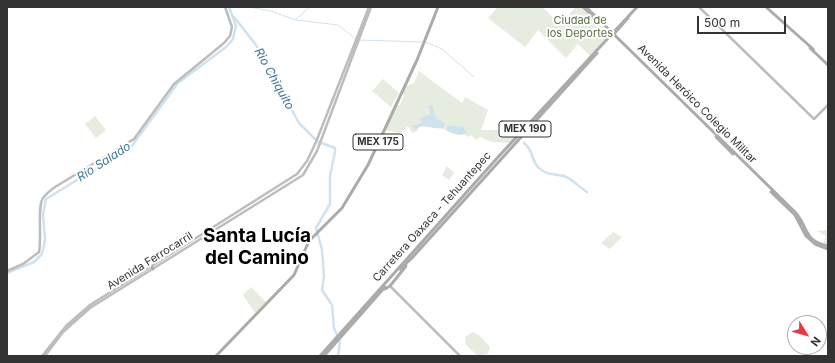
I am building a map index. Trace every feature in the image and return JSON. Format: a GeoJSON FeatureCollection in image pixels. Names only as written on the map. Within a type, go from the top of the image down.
{"type":"FeatureCollection","features":[{"type":"Feature","properties":{"kind":"main road"},"geometry":{"type":"LineString","coordinates":[[7,271],[28,260],[39,252],[41,239],[40,210],[44,197],[55,187],[126,145],[137,136],[177,80],[228,38],[232,22],[225,7]]}},
{"type":"Feature","properties":{"kind":"main road","name":"Avenida Ferrocarril"},"geometry":{"type":"LineString","coordinates":[[42,356],[62,330],[83,310],[296,180],[311,164],[370,7]]}},
{"type":"Feature","properties":{"kind":"main road","name":"MEX 175"},"geometry":{"type":"LineString","coordinates":[[216,356],[294,275],[308,244],[342,208],[365,172],[424,42],[438,7]]}},
{"type":"Feature","properties":{"kind":"main road","name":"Avenida Heróico Colegio Militar"},"geometry":{"type":"LineString","coordinates":[[584,7],[796,215],[802,228],[808,236],[818,244],[828,248]]}},
{"type":"Feature","properties":{"kind":"main road","name":"MEX 190"},"geometry":{"type":"LineString","coordinates":[[593,56],[629,14],[638,7]]}},
{"type":"Feature","properties":{"kind":"main road","name":"MEX 190"},"geometry":{"type":"LineString","coordinates":[[628,18],[638,7]]}},
{"type":"Feature","properties":{"kind":"main road"},"geometry":{"type":"LineString","coordinates":[[699,7],[814,119],[828,105]]}},
{"type":"Feature","properties":{"kind":"main road"},"geometry":{"type":"LineString","coordinates":[[766,7],[828,66]]}},
{"type":"Feature","properties":{"kind":"main road"},"geometry":{"type":"LineString","coordinates":[[593,56],[628,18],[629,14]]}},
{"type":"Feature","properties":{"kind":"main road","name":"Carretera Oaxaca - Tehuantepec"},"geometry":{"type":"LineString","coordinates":[[324,356],[338,338],[388,284],[409,257],[593,56]]}},
{"type":"Feature","properties":{"kind":"main road","name":"Carretera Oaxaca - Tehuantepec"},"geometry":{"type":"LineString","coordinates":[[320,356],[379,294],[593,56]]}},
{"type":"Feature","properties":{"kind":"main road"},"geometry":{"type":"LineString","coordinates":[[405,265],[409,257]]}},
{"type":"Feature","properties":{"kind":"main road","name":"Avenida Ferrocarril"},"geometry":{"type":"LineString","coordinates":[[45,356],[63,332],[79,316],[152,268]]}},
{"type":"Feature","properties":{"kind":"main road"},"geometry":{"type":"LineString","coordinates":[[388,284],[460,356]]}},
{"type":"Feature","properties":{"kind":"green space","name":"Ciudad de los Deportes"},"geometry":{"type":"Polygon","coordinates":[[[498,7],[542,7],[560,24],[576,7],[584,7],[610,34],[590,56],[578,44],[566,58],[538,30],[525,47],[488,18],[498,7]]]}},
{"type":"Feature","properties":{"kind":"green space"},"geometry":{"type":"Polygon","coordinates":[[[419,71],[462,103],[465,97],[488,110],[481,130],[511,130],[519,134],[511,143],[492,142],[480,137],[476,140],[471,135],[468,137],[464,134],[456,134],[443,129],[431,127],[419,127],[417,131],[412,133],[408,126],[400,133],[385,130],[397,106],[400,105],[404,95],[402,92],[404,87],[414,83],[419,71]]]}},
{"type":"Feature","properties":{"kind":"green space"},"geometry":{"type":"Polygon","coordinates":[[[383,79],[399,93],[391,107],[372,91],[383,79]]]}},
{"type":"Feature","properties":{"kind":"green space"},"geometry":{"type":"Polygon","coordinates":[[[95,116],[106,130],[96,138],[85,124],[95,116]]]}},
{"type":"Feature","properties":{"kind":"green space"},"geometry":{"type":"Polygon","coordinates":[[[447,166],[454,173],[449,180],[442,175],[447,166]]]}},
{"type":"Feature","properties":{"kind":"green space"},"geometry":{"type":"Polygon","coordinates":[[[828,230],[828,246],[823,244],[826,236],[817,231],[828,230]]]}},
{"type":"Feature","properties":{"kind":"green space"},"geometry":{"type":"Polygon","coordinates":[[[613,232],[622,237],[610,249],[601,243],[613,232]]]}},
{"type":"Feature","properties":{"kind":"green space"},"geometry":{"type":"Polygon","coordinates":[[[251,287],[266,302],[255,313],[243,295],[251,287]]]}},
{"type":"Feature","properties":{"kind":"green space"},"geometry":{"type":"Polygon","coordinates":[[[473,332],[479,335],[490,347],[488,354],[478,356],[466,345],[465,337],[473,332]]]}},
{"type":"Feature","properties":{"kind":"water"},"geometry":{"type":"Polygon","coordinates":[[[432,105],[436,118],[444,123],[444,127],[436,128],[422,126],[415,130],[411,126],[420,124],[422,121],[420,118],[431,114],[428,106],[432,105]]]}},
{"type":"Feature","properties":{"kind":"water"},"geometry":{"type":"Polygon","coordinates":[[[447,126],[456,126],[458,128],[460,126],[464,128],[466,133],[452,133],[447,131],[447,126]]]}},
{"type":"Feature","properties":{"kind":"waterway","name":"Río Salado"},"geometry":{"type":"LineString","coordinates":[[7,273],[34,262],[42,254],[45,240],[43,214],[46,199],[131,147],[178,83],[226,47],[233,39],[236,26],[229,7]]}},
{"type":"Feature","properties":{"kind":"waterway"},"geometry":{"type":"LineString","coordinates":[[249,7],[271,11],[295,20],[310,7]]}},
{"type":"Feature","properties":{"kind":"waterway","name":"Rio Chiquito"},"geometry":{"type":"LineString","coordinates":[[234,17],[256,45],[299,123],[317,141]]}},
{"type":"Feature","properties":{"kind":"waterway"},"geometry":{"type":"LineString","coordinates":[[296,20],[338,25],[356,39]]}},
{"type":"Feature","properties":{"kind":"waterway"},"geometry":{"type":"LineString","coordinates":[[359,40],[422,42]]}},
{"type":"Feature","properties":{"kind":"waterway"},"geometry":{"type":"LineString","coordinates":[[425,42],[442,49],[474,77]]}},
{"type":"Feature","properties":{"kind":"waterway","name":"Rio Chiquito"},"geometry":{"type":"LineString","coordinates":[[319,142],[335,148],[330,176],[330,204],[316,228],[322,250],[324,276],[322,290],[332,305],[334,328],[340,342],[338,356]]}},
{"type":"Feature","properties":{"kind":"waterway"},"geometry":{"type":"LineString","coordinates":[[524,143],[541,170],[547,173],[567,177],[587,192]]}},
{"type":"Feature","properties":{"kind":"district","name":"Santa Lucía del Camino"},"geometry":{"type":"Point","coordinates":[257,247]}}]}
